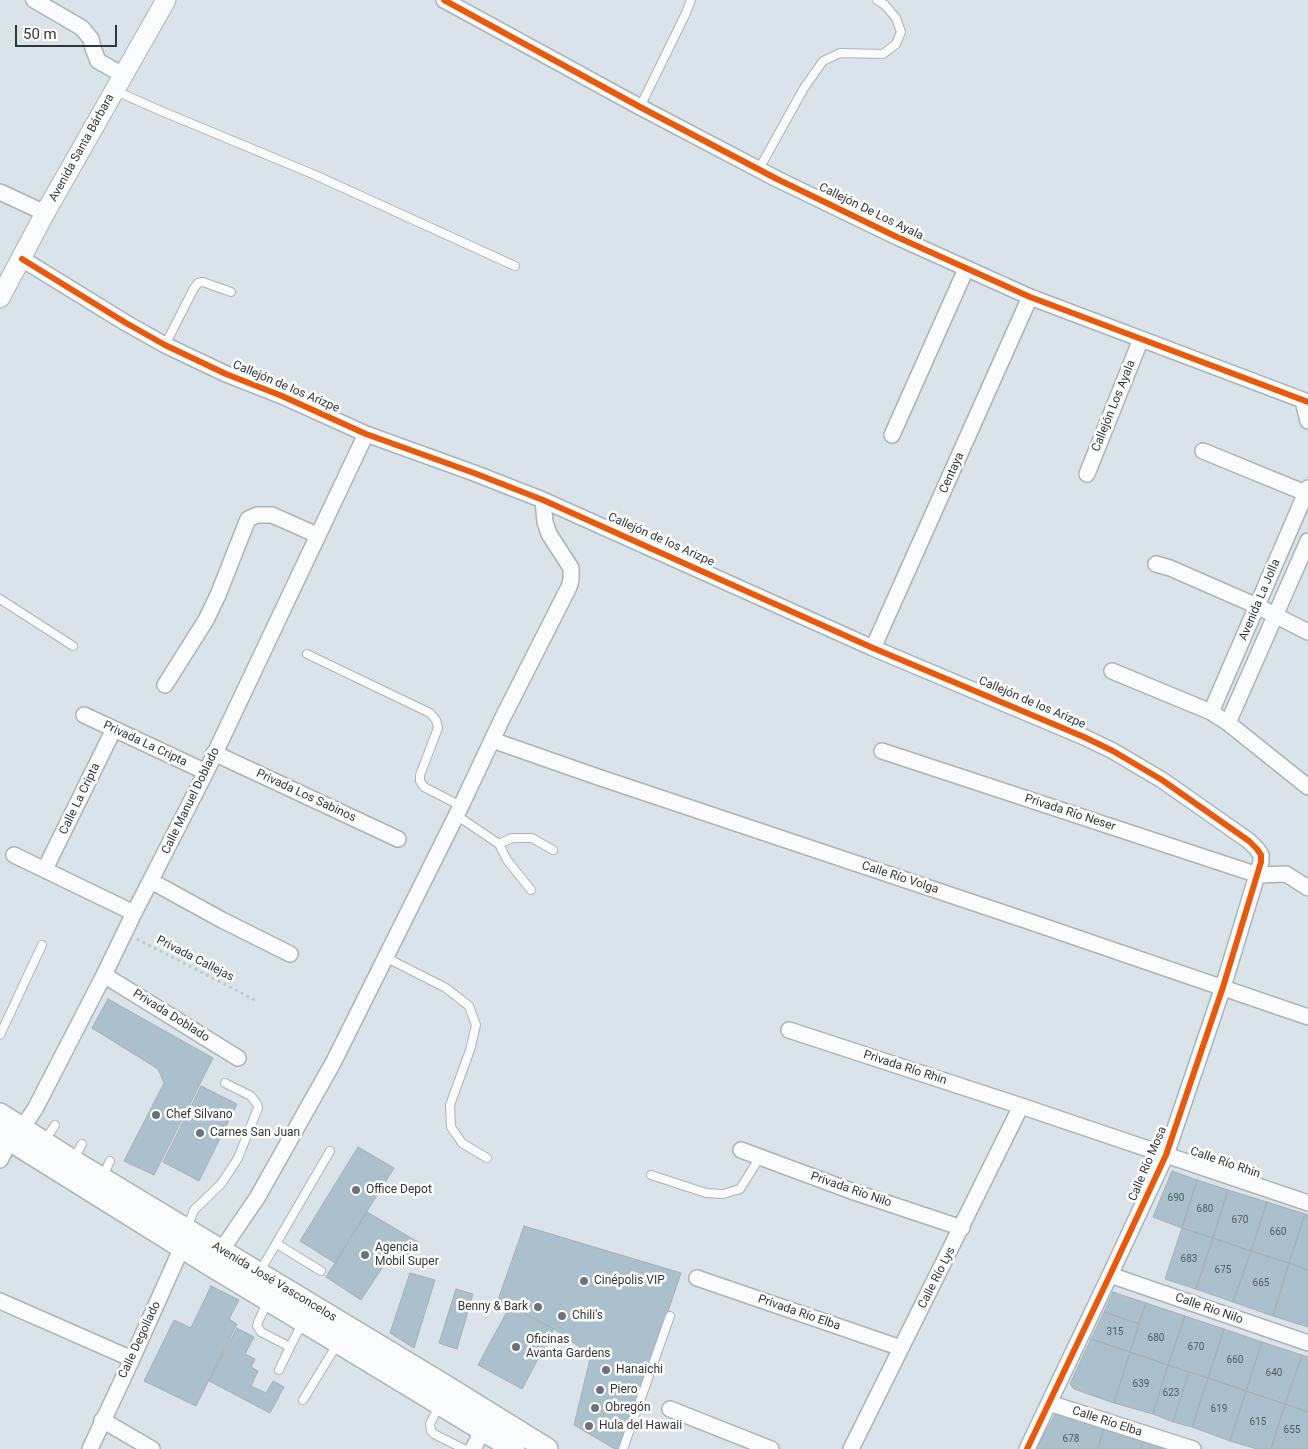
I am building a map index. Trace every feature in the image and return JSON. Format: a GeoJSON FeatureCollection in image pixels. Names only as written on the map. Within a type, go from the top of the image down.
{"type":"FeatureCollection","features":[{"type":"Feature","properties":{"kind":"main road","name":"Avenida José Vasconcelos"},"geometry":{"type":"LineString","coordinates":[[0,1114],[11,1134],[39,1149],[73,1160],[102,1177],[184,1238],[343,1334],[436,1394],[487,1422],[513,1444],[546,1449]]}},
{"type":"Feature","properties":{"kind":"street"},"geometry":{"type":"LineString","coordinates":[[34,0],[82,28],[91,39],[92,48],[98,61],[119,83]]}},
{"type":"Feature","properties":{"kind":"street","name":"Avenida Santa Bárbara"},"geometry":{"type":"LineString","coordinates":[[0,298],[45,213],[166,0]]}},
{"type":"Feature","properties":{"kind":"street","name":"Callejón De Los Ayala"},"geometry":{"type":"LineString","coordinates":[[444,0],[640,107],[759,169],[897,237],[1030,297],[1305,402]]}},
{"type":"Feature","properties":{"kind":"street"},"geometry":{"type":"LineString","coordinates":[[0,192],[45,213]]}},
{"type":"Feature","properties":{"kind":"street","name":"Callejón de los Arizpe"},"geometry":{"type":"LineString","coordinates":[[22,259],[165,345],[226,374],[282,396],[366,434],[543,500],[873,648],[1113,751],[1142,767],[1249,841],[1260,854],[1261,862],[1258,875]]}},
{"type":"Feature","properties":{"kind":"street"},"geometry":{"type":"LineString","coordinates":[[892,435],[966,268]]}},
{"type":"Feature","properties":{"kind":"street","name":"Centaya"},"geometry":{"type":"LineString","coordinates":[[873,648],[1030,297]]}},
{"type":"Feature","properties":{"kind":"street","name":"Callejón Los Ayala"},"geometry":{"type":"LineString","coordinates":[[1087,474],[1141,339]]}},
{"type":"Feature","properties":{"kind":"street"},"geometry":{"type":"LineString","coordinates":[[1305,402],[1308,421]]}},
{"type":"Feature","properties":{"kind":"street","name":"Calle Manuel Doblado"},"geometry":{"type":"LineString","coordinates":[[0,1160],[11,1134],[35,1109],[79,1033],[124,933],[206,772],[366,434]]}},
{"type":"Feature","properties":{"kind":"street"},"geometry":{"type":"LineString","coordinates":[[1204,452],[1307,492]]}},
{"type":"Feature","properties":{"kind":"street","name":"Avenida La Jolla"},"geometry":{"type":"LineString","coordinates":[[1211,712],[1307,492]]}},
{"type":"Feature","properties":{"kind":"street"},"geometry":{"type":"LineString","coordinates":[[216,1258],[258,1198],[328,1071],[571,580],[571,568],[549,534],[545,522],[543,500]]}},
{"type":"Feature","properties":{"kind":"street"},"geometry":{"type":"LineString","coordinates":[[165,685],[206,620],[218,596],[248,518],[257,515],[272,515],[317,535]]}},
{"type":"Feature","properties":{"kind":"street","name":"Avenida La Jolla"},"geometry":{"type":"LineString","coordinates":[[1228,723],[1308,541]]}},
{"type":"Feature","properties":{"kind":"street"},"geometry":{"type":"LineString","coordinates":[[1156,564],[1170,568],[1258,606],[1308,632]]}},
{"type":"Feature","properties":{"kind":"street"},"geometry":{"type":"LineString","coordinates":[[1112,671],[1211,712],[1228,723],[1308,787]]}},
{"type":"Feature","properties":{"kind":"street","name":"Privada La Cripta"},"geometry":{"type":"LineString","coordinates":[[84,715],[206,772]]}},
{"type":"Feature","properties":{"kind":"street","name":"Calle La Cripta"},"geometry":{"type":"LineString","coordinates":[[46,870],[114,729]]}},
{"type":"Feature","properties":{"kind":"street","name":"Calle Río Volga"},"geometry":{"type":"LineString","coordinates":[[492,740],[1308,1017]]}},
{"type":"Feature","properties":{"kind":"street","name":"Privada Río Neser"},"geometry":{"type":"LineString","coordinates":[[882,751],[1258,875]]}},
{"type":"Feature","properties":{"kind":"street","name":"Privada Los Sabinos"},"geometry":{"type":"LineString","coordinates":[[214,753],[398,839]]}},
{"type":"Feature","properties":{"kind":"street"},"geometry":{"type":"LineString","coordinates":[[14,855],[134,913]]}},
{"type":"Feature","properties":{"kind":"street"},"geometry":{"type":"LineString","coordinates":[[1258,875],[1286,874],[1308,888]]}},
{"type":"Feature","properties":{"kind":"street","name":"Calle Río Mosa"},"geometry":{"type":"LineString","coordinates":[[1027,1449],[1166,1155],[1223,987],[1258,875]]}},
{"type":"Feature","properties":{"kind":"street"},"geometry":{"type":"LineString","coordinates":[[151,881],[222,920],[290,954]]}},
{"type":"Feature","properties":{"kind":"street","name":"Privada Doblado"},"geometry":{"type":"LineString","coordinates":[[104,975],[238,1058]]}},
{"type":"Feature","properties":{"kind":"street","name":"Privada Río Rhin"},"geometry":{"type":"LineString","coordinates":[[789,1030],[1021,1106]]}},
{"type":"Feature","properties":{"kind":"street","name":"Calle Río Rhin"},"geometry":{"type":"LineString","coordinates":[[1021,1106],[1308,1203]]}},
{"type":"Feature","properties":{"kind":"street","name":"Calle Río Lys"},"geometry":{"type":"LineString","coordinates":[[851,1449],[1021,1106]]}},
{"type":"Feature","properties":{"kind":"street","name":"Privada Río Nilo"},"geometry":{"type":"LineString","coordinates":[[740,1150],[854,1192],[962,1228]]}},
{"type":"Feature","properties":{"kind":"street","name":"Calle Degollado"},"geometry":{"type":"LineString","coordinates":[[90,1449],[132,1359],[184,1238]]}},
{"type":"Feature","properties":{"kind":"street","name":"Calle Rio Nilo"},"geometry":{"type":"LineString","coordinates":[[1110,1276],[1308,1343]]}},
{"type":"Feature","properties":{"kind":"street","name":"Privada Río Elba"},"geometry":{"type":"LineString","coordinates":[[697,1278],[901,1348]]}},
{"type":"Feature","properties":{"kind":"street"},"geometry":{"type":"LineString","coordinates":[[0,1301],[132,1359]]}},
{"type":"Feature","properties":{"kind":"street","name":"Calle Río Elba"},"geometry":{"type":"LineString","coordinates":[[1049,1403],[1193,1449]]}},
{"type":"Feature","properties":{"kind":"street"},"geometry":{"type":"LineString","coordinates":[[670,1409],[771,1449]]}},
{"type":"Feature","properties":{"kind":"street"},"geometry":{"type":"LineString","coordinates":[[102,1420],[152,1449]]}},
{"type":"Feature","properties":{"kind":"street"},"geometry":{"type":"LineString","coordinates":[[473,1449],[487,1422]]}},
{"type":"Feature","properties":{"kind":"lane"},"geometry":{"type":"LineString","coordinates":[[640,107],[691,0]]}},
{"type":"Feature","properties":{"kind":"lane"},"geometry":{"type":"LineString","coordinates":[[759,169],[804,88],[823,61],[840,53],[883,54],[896,44],[901,32],[896,18],[885,4],[877,0]]}},
{"type":"Feature","properties":{"kind":"lane"},"geometry":{"type":"LineString","coordinates":[[119,83],[154,108],[315,174],[514,266]]}},
{"type":"Feature","properties":{"kind":"lane"},"geometry":{"type":"LineString","coordinates":[[165,345],[198,283],[203,282],[231,292]]}},
{"type":"Feature","properties":{"kind":"lane"},"geometry":{"type":"LineString","coordinates":[[0,599],[73,646]]}},
{"type":"Feature","properties":{"kind":"lane"},"geometry":{"type":"LineString","coordinates":[[307,654],[430,712],[436,720],[438,728],[420,775],[420,781],[424,787],[499,844],[507,860],[531,890]]}},
{"type":"Feature","properties":{"kind":"lane"},"geometry":{"type":"LineString","coordinates":[[499,844],[512,838],[532,838],[553,850]]}},
{"type":"Feature","properties":{"kind":"lane"},"geometry":{"type":"LineString","coordinates":[[0,1035],[42,945]]}},
{"type":"Feature","properties":{"kind":"lane"},"geometry":{"type":"LineString","coordinates":[[385,957],[446,988],[469,1006],[476,1025],[470,1050],[450,1104],[451,1127],[462,1143],[487,1158]]}},
{"type":"Feature","properties":{"kind":"lane"},"geometry":{"type":"LineString","coordinates":[[184,1238],[194,1210],[221,1184],[238,1158],[258,1108],[258,1104],[251,1096],[225,1084]]}},
{"type":"Feature","properties":{"kind":"lane"},"geometry":{"type":"LineString","coordinates":[[39,1149],[55,1124]]}},
{"type":"Feature","properties":{"kind":"lane"},"geometry":{"type":"LineString","coordinates":[[254,1280],[330,1152]]}},
{"type":"Feature","properties":{"kind":"lane"},"geometry":{"type":"LineString","coordinates":[[651,1175],[706,1193],[723,1194],[740,1189],[760,1157]]}},
{"type":"Feature","properties":{"kind":"lane"},"geometry":{"type":"LineString","coordinates":[[277,1244],[321,1271]]}},
{"type":"Feature","properties":{"kind":"lane"},"geometry":{"type":"LineString","coordinates":[[273,1292],[258,1322],[258,1329],[290,1347]]}},
{"type":"Feature","properties":{"kind":"lane"},"geometry":{"type":"LineString","coordinates":[[279,1370],[308,1313]]}},
{"type":"Feature","properties":{"kind":"lane"},"geometry":{"type":"LineString","coordinates":[[623,1449],[670,1316]]}},
{"type":"Feature","properties":{"kind":"lane"},"geometry":{"type":"LineString","coordinates":[[303,1400],[343,1334]]}},
{"type":"Feature","properties":{"kind":"lane"},"geometry":{"type":"LineString","coordinates":[[436,1394],[430,1424],[431,1431],[464,1449]]}},
{"type":"Feature","properties":{"kind":"building"},"geometry":{"type":"Polygon","coordinates":[[[108,999],[213,1058],[154,1175],[124,1161],[164,1083],[158,1069],[92,1028],[108,999]]]}},
{"type":"Feature","properties":{"kind":"building","name":"Carnes San Juan"},"geometry":{"type":"Polygon","coordinates":[[[201,1086],[237,1104],[199,1181],[163,1162],[201,1086]]]}},
{"type":"Feature","properties":{"kind":"building","name":"Office Depot"},"geometry":{"type":"Polygon","coordinates":[[[358,1147],[394,1168],[335,1263],[300,1241],[358,1147]]]}},
{"type":"Feature","properties":{"kind":"building"},"geometry":{"type":"Polygon","coordinates":[[[1172,1171],[1197,1180],[1182,1228],[1153,1217],[1172,1171]]]}},
{"type":"Feature","properties":{"kind":"building"},"geometry":{"type":"Polygon","coordinates":[[[1197,1180],[1228,1190],[1213,1238],[1182,1228],[1197,1180]]]}},
{"type":"Feature","properties":{"kind":"building"},"geometry":{"type":"Polygon","coordinates":[[[1228,1190],[1267,1202],[1251,1251],[1213,1238],[1228,1190]]]}},
{"type":"Feature","properties":{"kind":"building"},"geometry":{"type":"Polygon","coordinates":[[[1267,1202],[1305,1214],[1289,1263],[1251,1251],[1267,1202]]]}},
{"type":"Feature","properties":{"kind":"building","name":"Agencia Mobil Super"},"geometry":{"type":"Polygon","coordinates":[[[367,1212],[418,1242],[408,1259],[394,1250],[361,1300],[326,1277],[367,1212]]]}},
{"type":"Feature","properties":{"kind":"building"},"geometry":{"type":"Polygon","coordinates":[[[1305,1214],[1308,1215],[1308,1270],[1289,1263],[1305,1214]]]}},
{"type":"Feature","properties":{"kind":"building"},"geometry":{"type":"Polygon","coordinates":[[[524,1226],[681,1273],[621,1449],[615,1449],[574,1425],[591,1355],[554,1329],[498,1300],[524,1226]]]}},
{"type":"Feature","properties":{"kind":"building"},"geometry":{"type":"Polygon","coordinates":[[[1182,1228],[1213,1238],[1196,1289],[1165,1279],[1182,1228]]]}},
{"type":"Feature","properties":{"kind":"building"},"geometry":{"type":"Polygon","coordinates":[[[1213,1238],[1251,1251],[1233,1302],[1196,1289],[1213,1238]]]}},
{"type":"Feature","properties":{"kind":"building"},"geometry":{"type":"Polygon","coordinates":[[[1251,1251],[1289,1263],[1273,1316],[1233,1302],[1251,1251]]]}},
{"type":"Feature","properties":{"kind":"building"},"geometry":{"type":"Polygon","coordinates":[[[1289,1263],[1308,1270],[1308,1327],[1273,1316],[1289,1263]]]}},
{"type":"Feature","properties":{"kind":"building"},"geometry":{"type":"Polygon","coordinates":[[[410,1273],[435,1280],[414,1348],[390,1333],[410,1273]]]}},
{"type":"Feature","properties":{"kind":"building"},"geometry":{"type":"Polygon","coordinates":[[[211,1286],[239,1300],[229,1319],[237,1324],[196,1406],[144,1381],[174,1320],[191,1328],[211,1286]]]}},
{"type":"Feature","properties":{"kind":"building"},"geometry":{"type":"Polygon","coordinates":[[[456,1289],[473,1294],[457,1349],[439,1343],[456,1289]]]}},
{"type":"Feature","properties":{"kind":"building"},"geometry":{"type":"Polygon","coordinates":[[[1113,1292],[1146,1303],[1139,1324],[1104,1312],[1113,1292]]]}},
{"type":"Feature","properties":{"kind":"building"},"geometry":{"type":"Polygon","coordinates":[[[1146,1303],[1185,1316],[1168,1365],[1130,1352],[1146,1303]]]}},
{"type":"Feature","properties":{"kind":"building","name":"Oficinas Avanta Gardens"},"geometry":{"type":"Polygon","coordinates":[[[510,1306],[554,1329],[522,1389],[478,1365],[510,1306]]]}},
{"type":"Feature","properties":{"kind":"building"},"geometry":{"type":"Polygon","coordinates":[[[1104,1312],[1139,1324],[1130,1352],[1091,1339],[1104,1312]]]}},
{"type":"Feature","properties":{"kind":"building"},"geometry":{"type":"Polygon","coordinates":[[[1185,1316],[1224,1329],[1208,1378],[1168,1365],[1185,1316]]]}},
{"type":"Feature","properties":{"kind":"building"},"geometry":{"type":"Polygon","coordinates":[[[237,1328],[254,1337],[245,1354],[255,1359],[251,1367],[258,1371],[251,1386],[266,1393],[273,1381],[284,1387],[270,1413],[209,1381],[237,1328]]]}},
{"type":"Feature","properties":{"kind":"building"},"geometry":{"type":"Polygon","coordinates":[[[1224,1329],[1262,1342],[1246,1391],[1208,1378],[1224,1329]]]}},
{"type":"Feature","properties":{"kind":"building"},"geometry":{"type":"Polygon","coordinates":[[[1091,1339],[1130,1352],[1114,1403],[1074,1389],[1070,1384],[1091,1339]]]}},
{"type":"Feature","properties":{"kind":"building"},"geometry":{"type":"Polygon","coordinates":[[[1262,1342],[1302,1355],[1285,1404],[1246,1391],[1262,1342]]]}},
{"type":"Feature","properties":{"kind":"building"},"geometry":{"type":"Polygon","coordinates":[[[1130,1352],[1168,1365],[1153,1414],[1114,1403],[1130,1352]]]}},
{"type":"Feature","properties":{"kind":"building"},"geometry":{"type":"Polygon","coordinates":[[[1302,1355],[1308,1357],[1308,1412],[1285,1404],[1302,1355]]]}},
{"type":"Feature","properties":{"kind":"building"},"geometry":{"type":"Polygon","coordinates":[[[1168,1365],[1189,1372],[1173,1422],[1153,1414],[1168,1365]]]}},
{"type":"Feature","properties":{"kind":"building"},"geometry":{"type":"Polygon","coordinates":[[[1189,1372],[1208,1378],[1192,1427],[1173,1422],[1189,1372]]]}},
{"type":"Feature","properties":{"kind":"building"},"geometry":{"type":"Polygon","coordinates":[[[1208,1378],[1246,1391],[1230,1441],[1192,1427],[1208,1378]]]}},
{"type":"Feature","properties":{"kind":"building"},"geometry":{"type":"Polygon","coordinates":[[[1246,1391],[1285,1404],[1271,1449],[1257,1449],[1230,1441],[1246,1391]]]}},
{"type":"Feature","properties":{"kind":"building"},"geometry":{"type":"Polygon","coordinates":[[[1285,1404],[1308,1412],[1308,1449],[1271,1449],[1285,1404]]]}},
{"type":"Feature","properties":{"kind":"building"},"geometry":{"type":"Polygon","coordinates":[[[1056,1413],[1104,1428],[1098,1449],[1036,1449],[1056,1413]]]}},
{"type":"Feature","properties":{"kind":"building"},"geometry":{"type":"Polygon","coordinates":[[[1104,1428],[1143,1442],[1140,1449],[1098,1449],[1104,1428]]]}},
{"type":"Feature","properties":{"kind":"building"},"geometry":{"type":"Polygon","coordinates":[[[1143,1442],[1166,1449],[1140,1449],[1143,1442]]]}},
{"type":"Feature","properties":{"kind":"cycle path"},"geometry":{"type":"LineString","coordinates":[[444,0],[777,179],[897,237],[1030,297],[1308,402]]}},
{"type":"Feature","properties":{"kind":"cycle path"},"geometry":{"type":"LineString","coordinates":[[22,259],[165,345],[226,374],[282,396],[366,434],[543,500],[873,648],[1084,737],[1113,751],[1162,780],[1249,841],[1257,849],[1261,855],[1261,862],[1223,987],[1166,1155],[1027,1449]]}},
{"type":"Feature","properties":{"kind":"place","name":"Chef Silvano"},"geometry":{"type":"Point","coordinates":[156,1115]}},
{"type":"Feature","properties":{"kind":"place","name":"Carnes San Juan"},"geometry":{"type":"Point","coordinates":[200,1133]}},
{"type":"Feature","properties":{"kind":"place","name":"Office Depot"},"geometry":{"type":"Point","coordinates":[356,1190]}},
{"type":"Feature","properties":{"kind":"place","name":"Agencia Mobil Super"},"geometry":{"type":"Point","coordinates":[365,1255]}},
{"type":"Feature","properties":{"kind":"place","name":"Cinépolis VIP"},"geometry":{"type":"Point","coordinates":[584,1281]}},
{"type":"Feature","properties":{"kind":"place","name":"Benny & Bark"},"geometry":{"type":"Point","coordinates":[538,1307]}},
{"type":"Feature","properties":{"kind":"place","name":"Chili's"},"geometry":{"type":"Point","coordinates":[562,1316]}},
{"type":"Feature","properties":{"kind":"place","name":"Oficinas Avanta Gardens"},"geometry":{"type":"Point","coordinates":[516,1347]}},
{"type":"Feature","properties":{"kind":"place","name":"Hanaichi"},"geometry":{"type":"Point","coordinates":[606,1370]}},
{"type":"Feature","properties":{"kind":"place","name":"Piero"},"geometry":{"type":"Point","coordinates":[600,1390]}},
{"type":"Feature","properties":{"kind":"place","name":"Obregón"},"geometry":{"type":"Point","coordinates":[595,1408]}},
{"type":"Feature","properties":{"kind":"place","name":"Hula del Hawaii"},"geometry":{"type":"Point","coordinates":[589,1426]}}]}
